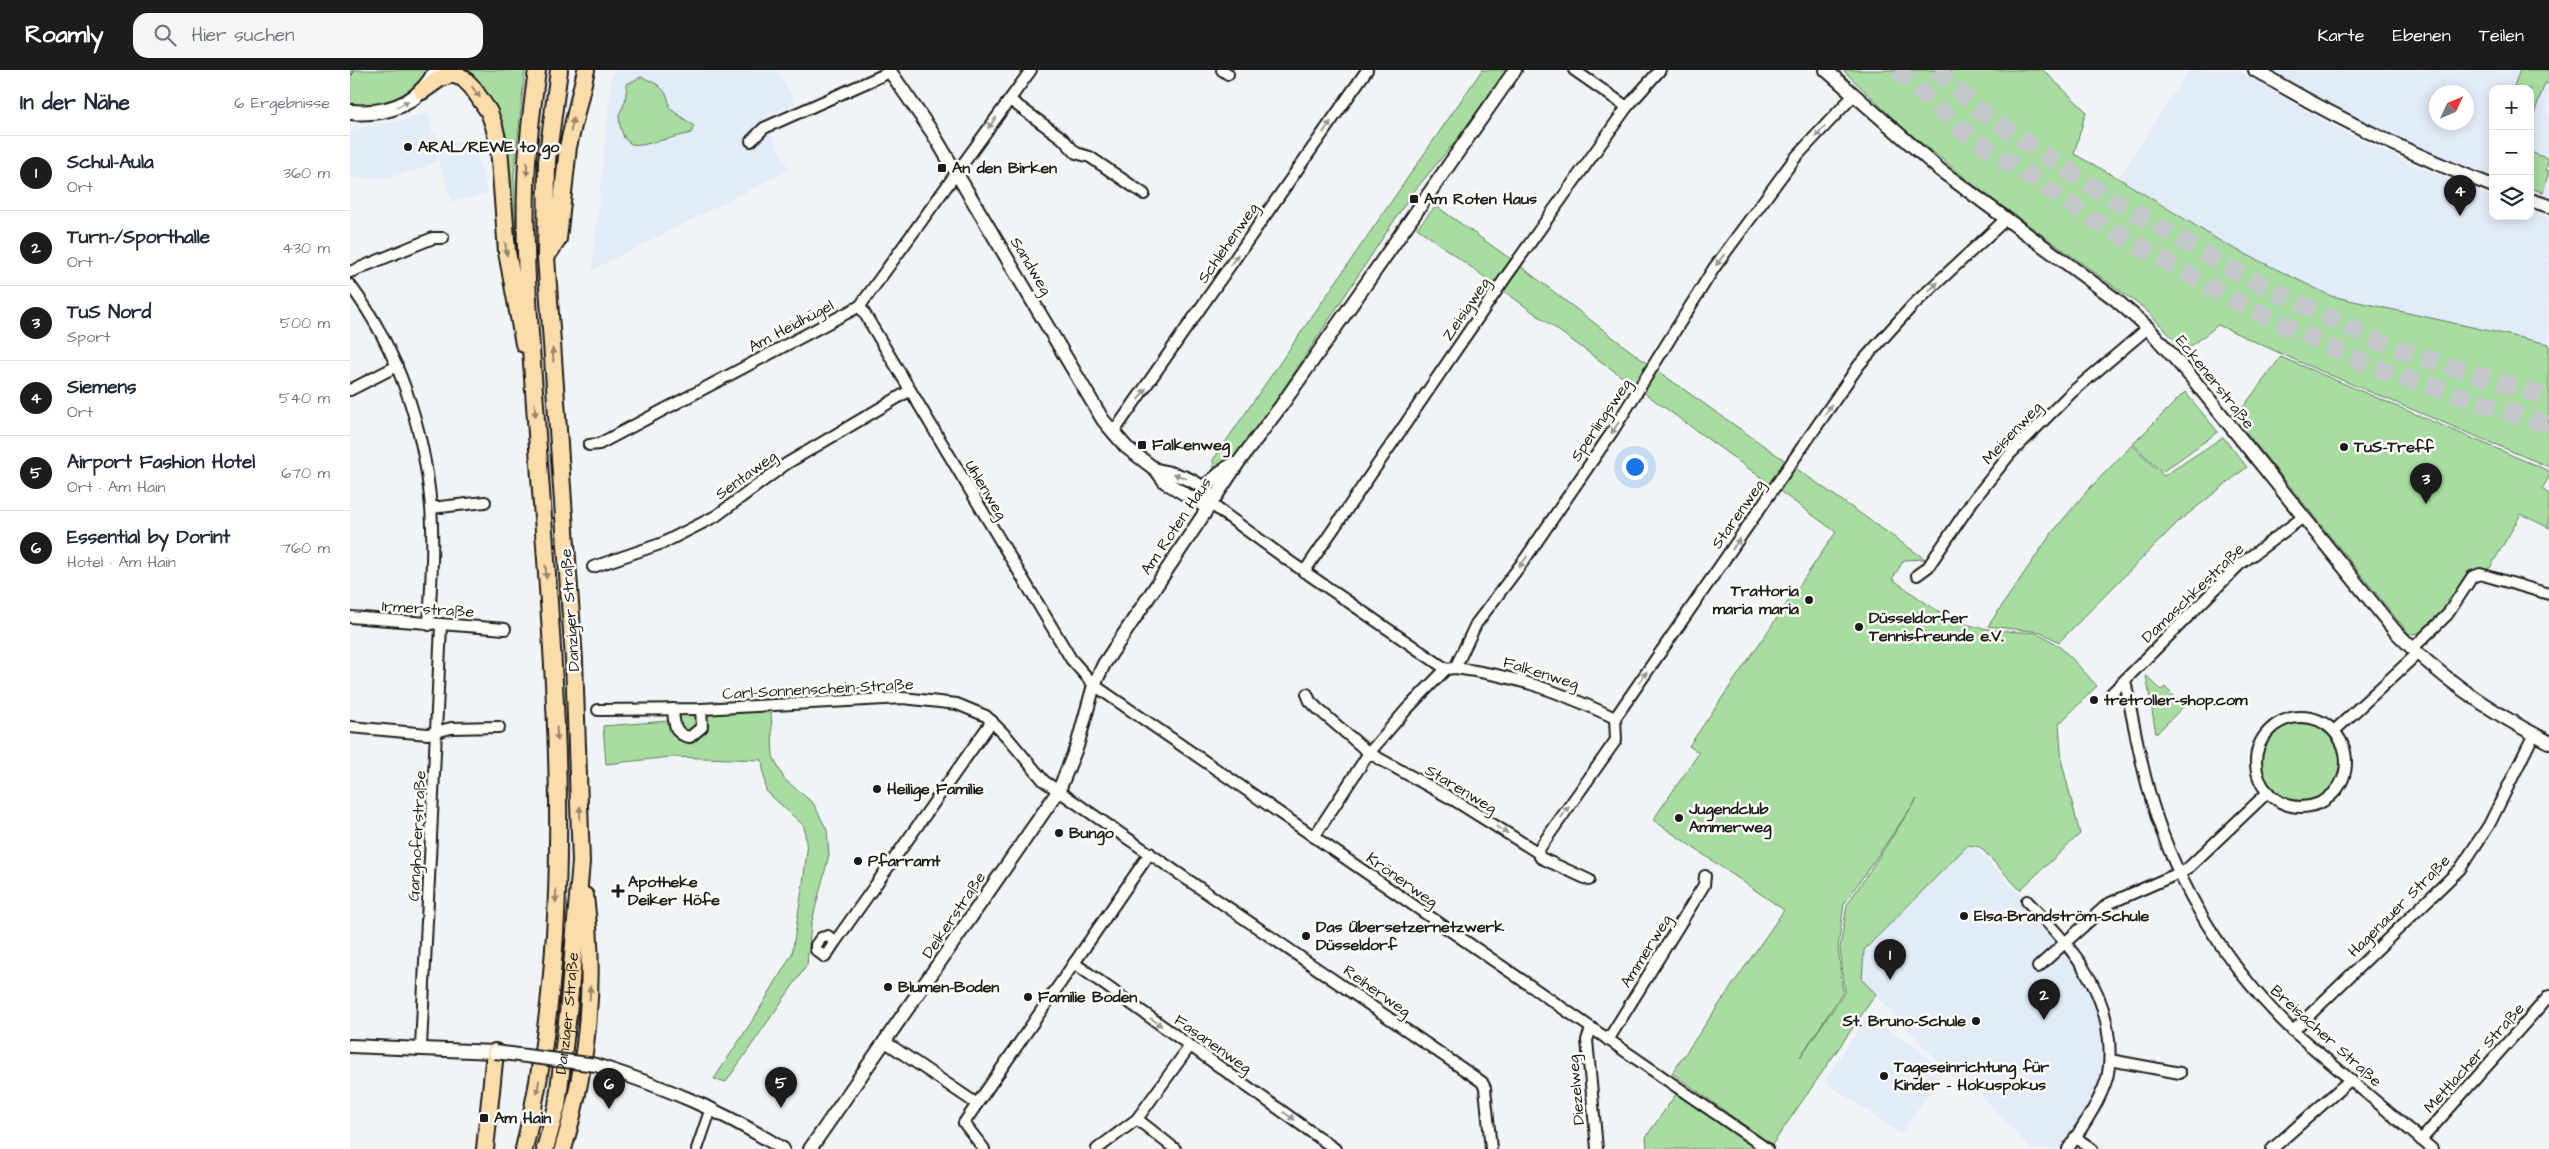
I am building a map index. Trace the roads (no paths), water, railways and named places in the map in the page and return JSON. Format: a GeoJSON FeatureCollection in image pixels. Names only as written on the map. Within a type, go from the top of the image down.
{"type":"FeatureCollection","features":[{"type":"Feature","properties":{"kind":"highway","name":"Danziger Straße"},"geometry":{"type":"LineString","coordinates":[[524,1149],[535,1103],[547,1021],[553,952],[559,757],[528,294],[527,163],[537,70]]}},
{"type":"Feature","properties":{"kind":"highway","name":"Danziger Straße"},"geometry":{"type":"LineString","coordinates":[[545,1149],[557,1106],[568,1014],[581,862],[574,660],[546,257],[547,161],[559,70]]}},
{"type":"Feature","properties":{"kind":"highway"},"geometry":{"type":"LineString","coordinates":[[546,257],[558,239],[568,146],[586,70]]}},
{"type":"Feature","properties":{"kind":"highway"},"geometry":{"type":"LineString","coordinates":[[422,91],[439,78],[452,74],[468,82],[489,112],[499,147],[503,222],[513,294],[522,339],[532,361]]}},
{"type":"Feature","properties":{"kind":"highway"},"geometry":{"type":"LineString","coordinates":[[563,1149],[574,1110],[589,1020],[590,929],[581,862]]}},
{"type":"Feature","properties":{"kind":"highway"},"geometry":{"type":"LineString","coordinates":[[485,1149],[495,1052]]}},
{"type":"Feature","properties":{"kind":"main road"},"geometry":{"type":"LineString","coordinates":[[350,112],[381,112],[396,108],[422,91],[436,70]]}},
{"type":"Feature","properties":{"kind":"street"},"geometry":{"type":"LineString","coordinates":[[956,172],[1031,70]]}},
{"type":"Feature","properties":{"kind":"street","name":"Schlehenweg"},"geometry":{"type":"LineString","coordinates":[[1113,433],[1367,70]]}},
{"type":"Feature","properties":{"kind":"street","name":"Am Roten Haus"},"geometry":{"type":"LineString","coordinates":[[1094,684],[1104,664],[1238,463],[1281,406],[1515,70]]}},
{"type":"Feature","properties":{"kind":"street"},"geometry":{"type":"LineString","coordinates":[[1574,70],[1627,107]]}},
{"type":"Feature","properties":{"kind":"street","name":"Zeisigweg"},"geometry":{"type":"LineString","coordinates":[[1304,572],[1508,274],[1627,107],[1660,70]]}},
{"type":"Feature","properties":{"kind":"street","name":"Eckenerstraße"},"geometry":{"type":"LineString","coordinates":[[1826,70],[1917,152],[2115,300],[2148,328],[2187,372],[2390,626],[2415,652],[2485,706],[2549,742]]}},
{"type":"Feature","properties":{"kind":"street"},"geometry":{"type":"LineString","coordinates":[[2255,70],[2308,102],[2376,136],[2489,184]]}},
{"type":"Feature","properties":{"kind":"street"},"geometry":{"type":"LineString","coordinates":[[751,141],[764,128],[889,71]]}},
{"type":"Feature","properties":{"kind":"street","name":"Sandweg"},"geometry":{"type":"LineString","coordinates":[[889,71],[956,172],[1113,433],[1139,458],[1156,470],[1165,482],[1210,504]]}},
{"type":"Feature","properties":{"kind":"street","name":"Sperlingsweg"},"geometry":{"type":"LineString","coordinates":[[1314,837],[1369,753],[1406,710],[1451,669],[1476,624],[1525,559],[1612,432],[1714,268],[1795,158],[1853,96]]}},
{"type":"Feature","properties":{"kind":"street"},"geometry":{"type":"LineString","coordinates":[[1010,100],[1062,138],[1076,153],[1090,157],[1144,194]]}},
{"type":"Feature","properties":{"kind":"street","name":"Am Heidhügel"},"geometry":{"type":"LineString","coordinates":[[589,446],[599,444],[860,306],[956,172]]}},
{"type":"Feature","properties":{"kind":"street"},"geometry":{"type":"LineString","coordinates":[[2534,201],[2549,206]]}},
{"type":"Feature","properties":{"kind":"street","name":"Starenweg"},"geometry":{"type":"LineString","coordinates":[[1615,718],[1859,364],[1913,305],[2006,219]]}},
{"type":"Feature","properties":{"kind":"street"},"geometry":{"type":"LineString","coordinates":[[350,272],[425,241],[443,238]]}},
{"type":"Feature","properties":{"kind":"street"},"geometry":{"type":"LineString","coordinates":[[350,285],[381,333],[397,366],[410,399],[419,436],[431,508],[432,559],[429,625]]}},
{"type":"Feature","properties":{"kind":"street","name":"Uhlenweg"},"geometry":{"type":"LineString","coordinates":[[860,306],[909,391],[1071,659],[1094,684]]}},
{"type":"Feature","properties":{"kind":"street","name":"Meisenweg"},"geometry":{"type":"LineString","coordinates":[[1916,575],[1928,567],[1972,502],[2010,454],[2071,393],[2148,328]]}},
{"type":"Feature","properties":{"kind":"street"},"geometry":{"type":"LineString","coordinates":[[350,390],[397,366]]}},
{"type":"Feature","properties":{"kind":"street","name":"Sentaweg"},"geometry":{"type":"LineString","coordinates":[[593,567],[663,543],[716,516],[786,464],[909,391]]}},
{"type":"Feature","properties":{"kind":"street"},"geometry":{"type":"LineString","coordinates":[[1210,504],[1203,486],[1212,482],[1228,466],[1238,463]]}},
{"type":"Feature","properties":{"kind":"street","name":"Sandweg"},"geometry":{"type":"LineString","coordinates":[[1156,470],[1174,474],[1203,486]]}},
{"type":"Feature","properties":{"kind":"street"},"geometry":{"type":"LineString","coordinates":[[431,508],[485,502]]}},
{"type":"Feature","properties":{"kind":"street","name":"Falkenweg"},"geometry":{"type":"LineString","coordinates":[[1210,504],[1304,572],[1451,669],[1514,677],[1567,694],[1615,718]]}},
{"type":"Feature","properties":{"kind":"street","name":"Damaschkestraße"},"geometry":{"type":"LineString","coordinates":[[2110,695],[2239,565],[2302,518]]}},
{"type":"Feature","properties":{"kind":"street"},"geometry":{"type":"LineString","coordinates":[[2334,731],[2415,652],[2447,615],[2472,577],[2480,574],[2549,594]]}},
{"type":"Feature","properties":{"kind":"street","name":"Irmerstraße"},"geometry":{"type":"LineString","coordinates":[[350,617],[441,626],[505,629]]}},
{"type":"Feature","properties":{"kind":"street","name":"Ganghoferstraße"},"geometry":{"type":"LineString","coordinates":[[421,1048],[441,626]]}},
{"type":"Feature","properties":{"kind":"street","name":"Breisacher Straße"},"geometry":{"type":"LineString","coordinates":[[2125,680],[2146,783],[2178,872],[2228,957],[2273,1012],[2293,1032],[2432,1149]]}},
{"type":"Feature","properties":{"kind":"street","name":"Deikerstraße"},"geometry":{"type":"LineString","coordinates":[[810,1149],[884,1041],[909,1009],[1059,790],[1077,746],[1094,684]]}},
{"type":"Feature","properties":{"kind":"street","name":"Krönerweg"},"geometry":{"type":"LineString","coordinates":[[1094,684],[1767,1149]]}},
{"type":"Feature","properties":{"kind":"street"},"geometry":{"type":"LineString","coordinates":[[1308,694],[1310,701],[1318,709],[1369,753]]}},
{"type":"Feature","properties":{"kind":"street","name":"Carl-Sonnenschein-Straße"},"geometry":{"type":"LineString","coordinates":[[598,710],[701,709],[918,699],[964,705],[980,711],[992,721],[1044,781],[1059,790]]}},
{"type":"Feature","properties":{"kind":"street","name":"Carl-Sonnenschein-Straße"},"geometry":{"type":"LineString","coordinates":[[673,709],[676,729],[684,736],[690,736],[702,727],[701,709]]}},
{"type":"Feature","properties":{"kind":"street"},"geometry":{"type":"LineString","coordinates":[[2296,717],[2310,718],[2323,723],[2334,731],[2346,754],[2346,767],[2343,780],[2332,795],[2315,805],[2302,807],[2289,806],[2268,792],[2260,780],[2256,767],[2257,753],[2262,740],[2270,729],[2282,721],[2296,717]]}},
{"type":"Feature","properties":{"kind":"street"},"geometry":{"type":"LineString","coordinates":[[1537,852],[1616,740],[1615,718]]}},
{"type":"Feature","properties":{"kind":"street"},"geometry":{"type":"LineString","coordinates":[[836,942],[992,721]]}},
{"type":"Feature","properties":{"kind":"street"},"geometry":{"type":"LineString","coordinates":[[350,727],[428,734],[451,728],[498,728]]}},
{"type":"Feature","properties":{"kind":"street","name":"Hagenauer Straße"},"geometry":{"type":"LineString","coordinates":[[2293,1032],[2460,869],[2489,825],[2534,734]]}},
{"type":"Feature","properties":{"kind":"street","name":"Starenweg"},"geometry":{"type":"LineString","coordinates":[[1369,753],[1454,800],[1537,852],[1541,858],[1589,880]]}},
{"type":"Feature","properties":{"kind":"street","name":"Reiherweg"},"geometry":{"type":"LineString","coordinates":[[1059,790],[1482,1082],[1485,1088],[1491,1149]]}},
{"type":"Feature","properties":{"kind":"street"},"geometry":{"type":"LineString","coordinates":[[2038,967],[2108,904],[2186,870],[2268,792]]}},
{"type":"Feature","properties":{"kind":"street"},"geometry":{"type":"LineString","coordinates":[[984,1149],[964,1123],[1150,853]]}},
{"type":"Feature","properties":{"kind":"street","name":"Ammerweg"},"geometry":{"type":"LineString","coordinates":[[1608,1040],[1704,885],[1705,876]]}},
{"type":"Feature","properties":{"kind":"street"},"geometry":{"type":"LineString","coordinates":[[2027,901],[2066,942],[2090,979],[2105,1010],[2110,1060],[2100,1096],[2068,1149]]}},
{"type":"Feature","properties":{"kind":"street","name":"Fasanenweg"},"geometry":{"type":"LineString","coordinates":[[1074,963],[1335,1149]]}},
{"type":"Feature","properties":{"kind":"street","name":"Mettlacher Straße"},"geometry":{"type":"LineString","coordinates":[[2421,1140],[2549,996]]}},
{"type":"Feature","properties":{"kind":"street","name":"Diezelweg"},"geometry":{"type":"LineString","coordinates":[[1591,1028],[1586,1040],[1597,1149]]}},
{"type":"Feature","properties":{"kind":"street"},"geometry":{"type":"LineString","coordinates":[[884,1041],[976,1104]]}},
{"type":"Feature","properties":{"kind":"street"},"geometry":{"type":"LineString","coordinates":[[350,1046],[495,1052],[596,1065],[658,1085],[711,1108],[783,1149]]}},
{"type":"Feature","properties":{"kind":"street"},"geometry":{"type":"LineString","coordinates":[[1098,1149],[1136,1119],[1190,1046]]}},
{"type":"Feature","properties":{"kind":"street"},"geometry":{"type":"LineString","coordinates":[[2110,1060],[2180,1073]]}},
{"type":"Feature","properties":{"kind":"street"},"geometry":{"type":"LineString","coordinates":[[2272,1149],[2350,1080]]}},
{"type":"Feature","properties":{"kind":"street"},"geometry":{"type":"LineString","coordinates":[[697,1149],[711,1108]]}},
{"type":"Feature","properties":{"kind":"street"},"geometry":{"type":"LineString","coordinates":[[1136,1119],[1175,1149]]}},
{"type":"Feature","properties":{"kind":"street"},"geometry":{"type":"LineString","coordinates":[[2075,1137],[2092,1149]]}},
{"type":"Feature","properties":{"kind":"tunnel"},"geometry":{"type":"LineString","coordinates":[[1897,70],[1962,130],[2091,218],[2231,299],[2375,368],[2549,425]]}},
{"type":"Feature","properties":{"kind":"tunnel"},"geometry":{"type":"LineString","coordinates":[[1936,70],[1983,113],[2105,195],[2244,276],[2388,346],[2549,398]]}},
{"type":"Feature","properties":{"kind":"tram line"},"geometry":{"type":"LineString","coordinates":[[350,77],[355,70]]}},
{"type":"Feature","properties":{"kind":"place","name":"ARAL/REWE to go"},"geometry":{"type":"Point","coordinates":[408,147]}},
{"type":"Feature","properties":{"kind":"place","name":"An den Birken"},"geometry":{"type":"Point","coordinates":[942,168]}},
{"type":"Feature","properties":{"kind":"place","name":"Am Roten Haus"},"geometry":{"type":"Point","coordinates":[1414,199]}},
{"type":"Feature","properties":{"kind":"place","name":"Siemens"},"geometry":{"type":"Point","coordinates":[2460,216]}},
{"type":"Feature","properties":{"kind":"place","name":"Falkenweg"},"geometry":{"type":"Point","coordinates":[1142,445]}},
{"type":"Feature","properties":{"kind":"place","name":"TuS-Treff"},"geometry":{"type":"Point","coordinates":[2344,447]}},
{"type":"Feature","properties":{"kind":"place","name":"TuS Nord"},"geometry":{"type":"Point","coordinates":[2426,504]}},
{"type":"Feature","properties":{"kind":"place","name":"Trattoria maria maria"},"geometry":{"type":"Point","coordinates":[1809,600]}},
{"type":"Feature","properties":{"kind":"place","name":"Düsseldorfer Tennisfreunde e.V."},"geometry":{"type":"Point","coordinates":[1859,627]}},
{"type":"Feature","properties":{"kind":"place","name":"tretroller-shop.com"},"geometry":{"type":"Point","coordinates":[2094,700]}},
{"type":"Feature","properties":{"kind":"place","name":"Heilige Familie"},"geometry":{"type":"Point","coordinates":[877,789]}},
{"type":"Feature","properties":{"kind":"place","name":"Jugendclub Ammerweg"},"geometry":{"type":"Point","coordinates":[1679,818]}},
{"type":"Feature","properties":{"kind":"place","name":"Bungo"},"geometry":{"type":"Point","coordinates":[1059,833]}},
{"type":"Feature","properties":{"kind":"place","name":"Pfarramt"},"geometry":{"type":"Point","coordinates":[858,861]}},
{"type":"Feature","properties":{"kind":"place","name":"Apotheke Deiker Höfe"},"geometry":{"type":"Point","coordinates":[618,891]}},
{"type":"Feature","properties":{"kind":"place","name":"Elsa-Brandström-Schule"},"geometry":{"type":"Point","coordinates":[1964,916]}},
{"type":"Feature","properties":{"kind":"place","name":"Das Übersetzernetzwerk Düsseldorf"},"geometry":{"type":"Point","coordinates":[1306,936]}},
{"type":"Feature","properties":{"kind":"place","name":"Schul-Aula"},"geometry":{"type":"Point","coordinates":[1890,980]}},
{"type":"Feature","properties":{"kind":"place","name":"Blumen-Boden"},"geometry":{"type":"Point","coordinates":[888,987]}},
{"type":"Feature","properties":{"kind":"place","name":"Familie Boden"},"geometry":{"type":"Point","coordinates":[1028,997]}},
{"type":"Feature","properties":{"kind":"place","name":"Turn-/Sporthalle"},"geometry":{"type":"Point","coordinates":[2044,1020]}},
{"type":"Feature","properties":{"kind":"place","name":"St. Bruno-Schule"},"geometry":{"type":"Point","coordinates":[1976,1021]}},
{"type":"Feature","properties":{"kind":"place","name":"Tageseinrichtung für Kinder - Hokuspokus"},"geometry":{"type":"Point","coordinates":[1884,1076]}},
{"type":"Feature","properties":{"kind":"place","name":"Airport Fashion Hotel"},"geometry":{"type":"Point","coordinates":[781,1108]}},
{"type":"Feature","properties":{"kind":"place","name":"Essential by Dorint"},"geometry":{"type":"Point","coordinates":[609,1109]}},
{"type":"Feature","properties":{"kind":"place","name":"Am Hain"},"geometry":{"type":"Point","coordinates":[484,1118]}}]}
